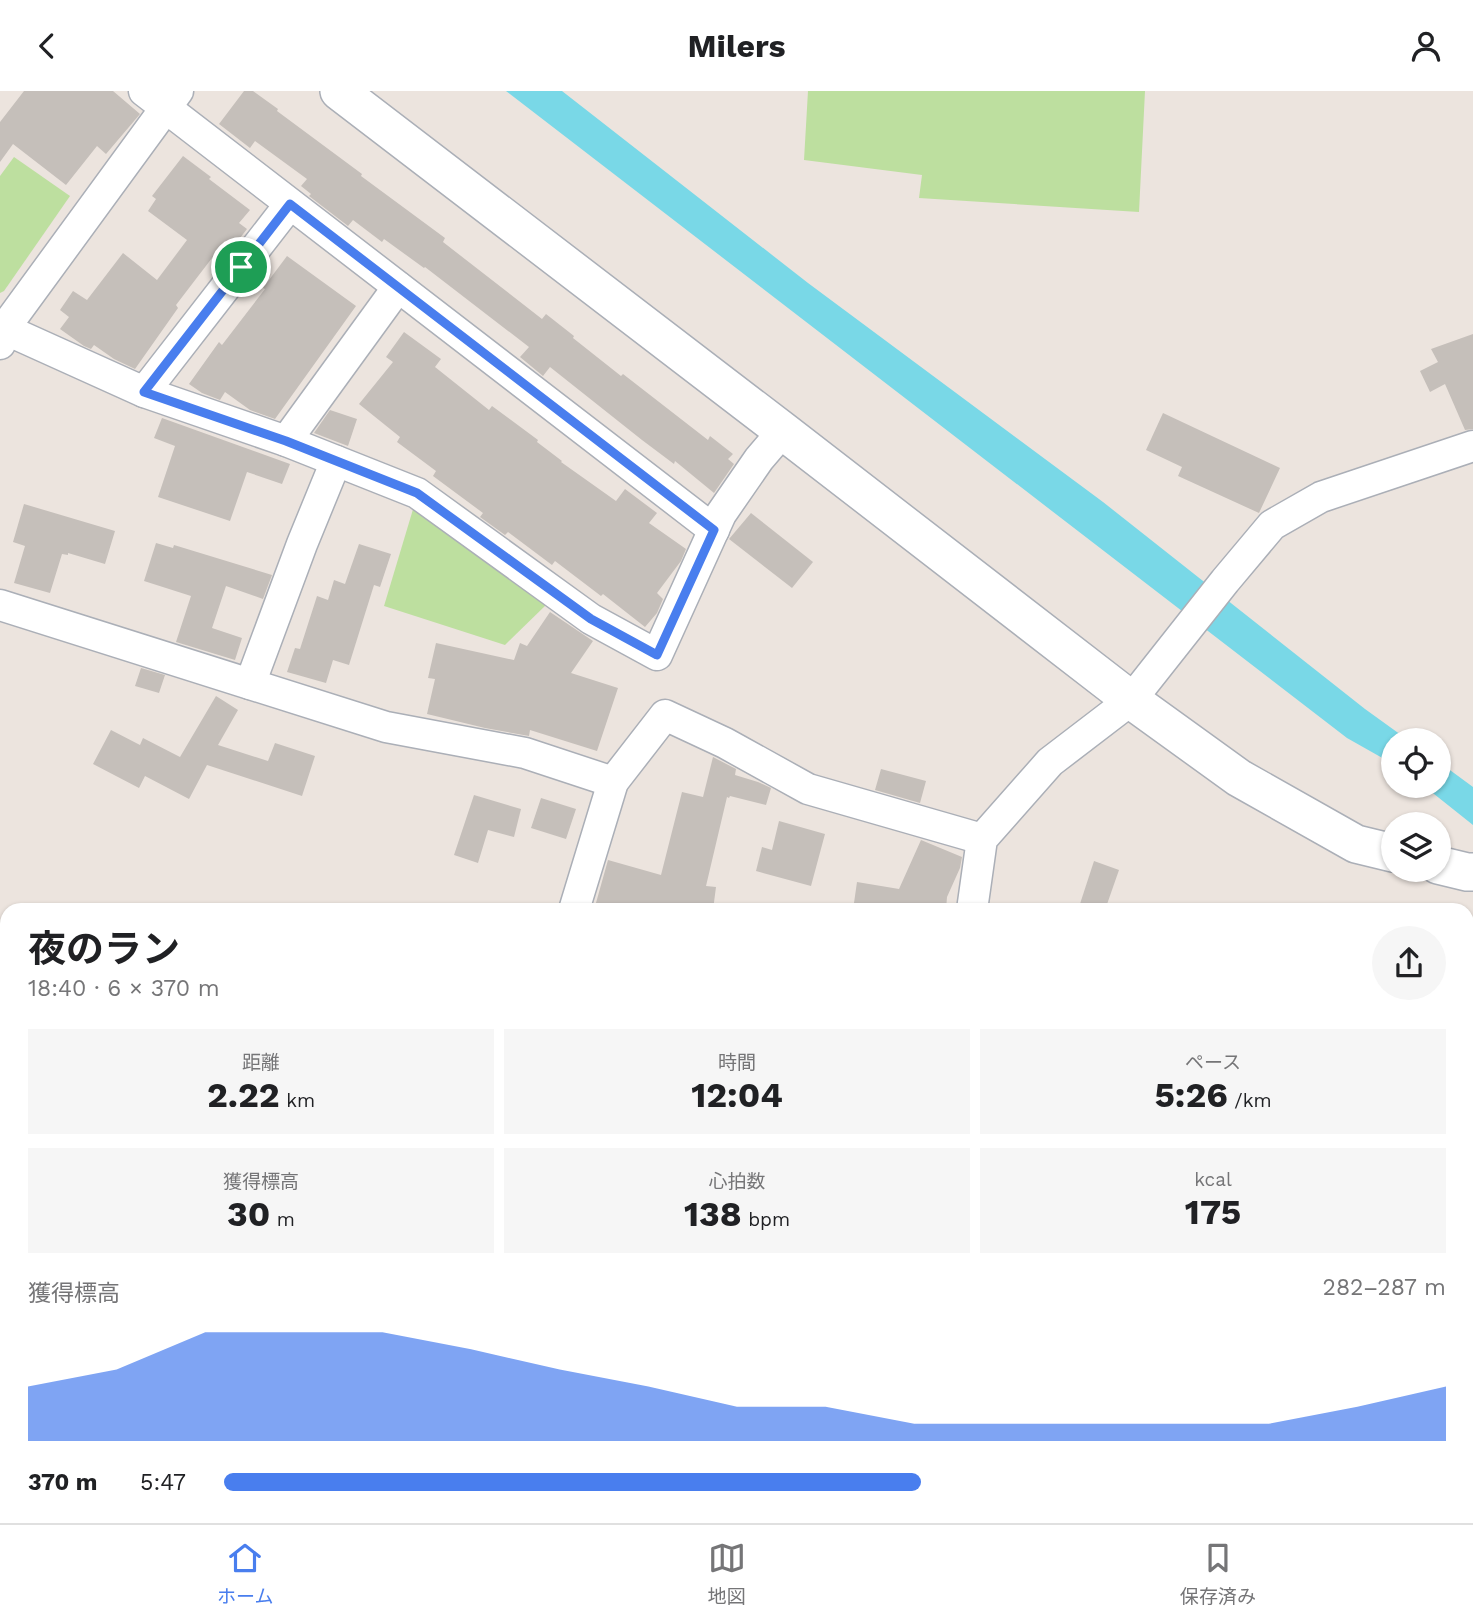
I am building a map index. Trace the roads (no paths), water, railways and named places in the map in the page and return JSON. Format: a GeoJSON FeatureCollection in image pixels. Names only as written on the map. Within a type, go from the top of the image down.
{"type":"FeatureCollection","features":[{"type":"Feature","properties":{"kind":"street"},"geometry":{"type":"LineString","coordinates":[[338,91],[1131,700],[1240,778],[1356,843],[1381,850]]}},
{"type":"Feature","properties":{"kind":"street"},"geometry":{"type":"LineString","coordinates":[[714,530],[290,204],[163,97],[1,333],[144,392],[286,441],[417,493],[591,619],[657,655],[714,530],[721,514],[759,459],[783,431]]}},
{"type":"Feature","properties":{"kind":"street"},"geometry":{"type":"LineString","coordinates":[[144,392],[290,204]]}},
{"type":"Feature","properties":{"kind":"street"},"geometry":{"type":"LineString","coordinates":[[286,441],[398,287]]}},
{"type":"Feature","properties":{"kind":"street"},"geometry":{"type":"LineString","coordinates":[[973,903],[982,839],[1050,762],[1131,700],[1272,524],[1321,497],[1473,446]]}},
{"type":"Feature","properties":{"kind":"street"},"geometry":{"type":"LineString","coordinates":[[250,684],[336,461]]}},
{"type":"Feature","properties":{"kind":"street"},"geometry":{"type":"LineString","coordinates":[[0,605],[386,727],[525,753],[613,782]]}},
{"type":"Feature","properties":{"kind":"street"},"geometry":{"type":"LineString","coordinates":[[576,903],[613,782],[665,715],[725,743],[808,789],[982,839]]}},
{"type":"Feature","properties":{"kind":"water"},"geometry":{"type":"Polygon","coordinates":[[[506,91],[562,91],[808,283],[1103,502],[1391,728],[1381,728],[1381,757],[1347,738],[506,91]]]}},
{"type":"Feature","properties":{"kind":"water"},"geometry":{"type":"Polygon","coordinates":[[[1451,771],[1473,787],[1473,825],[1439,798],[1451,798],[1451,771]]]}}]}
